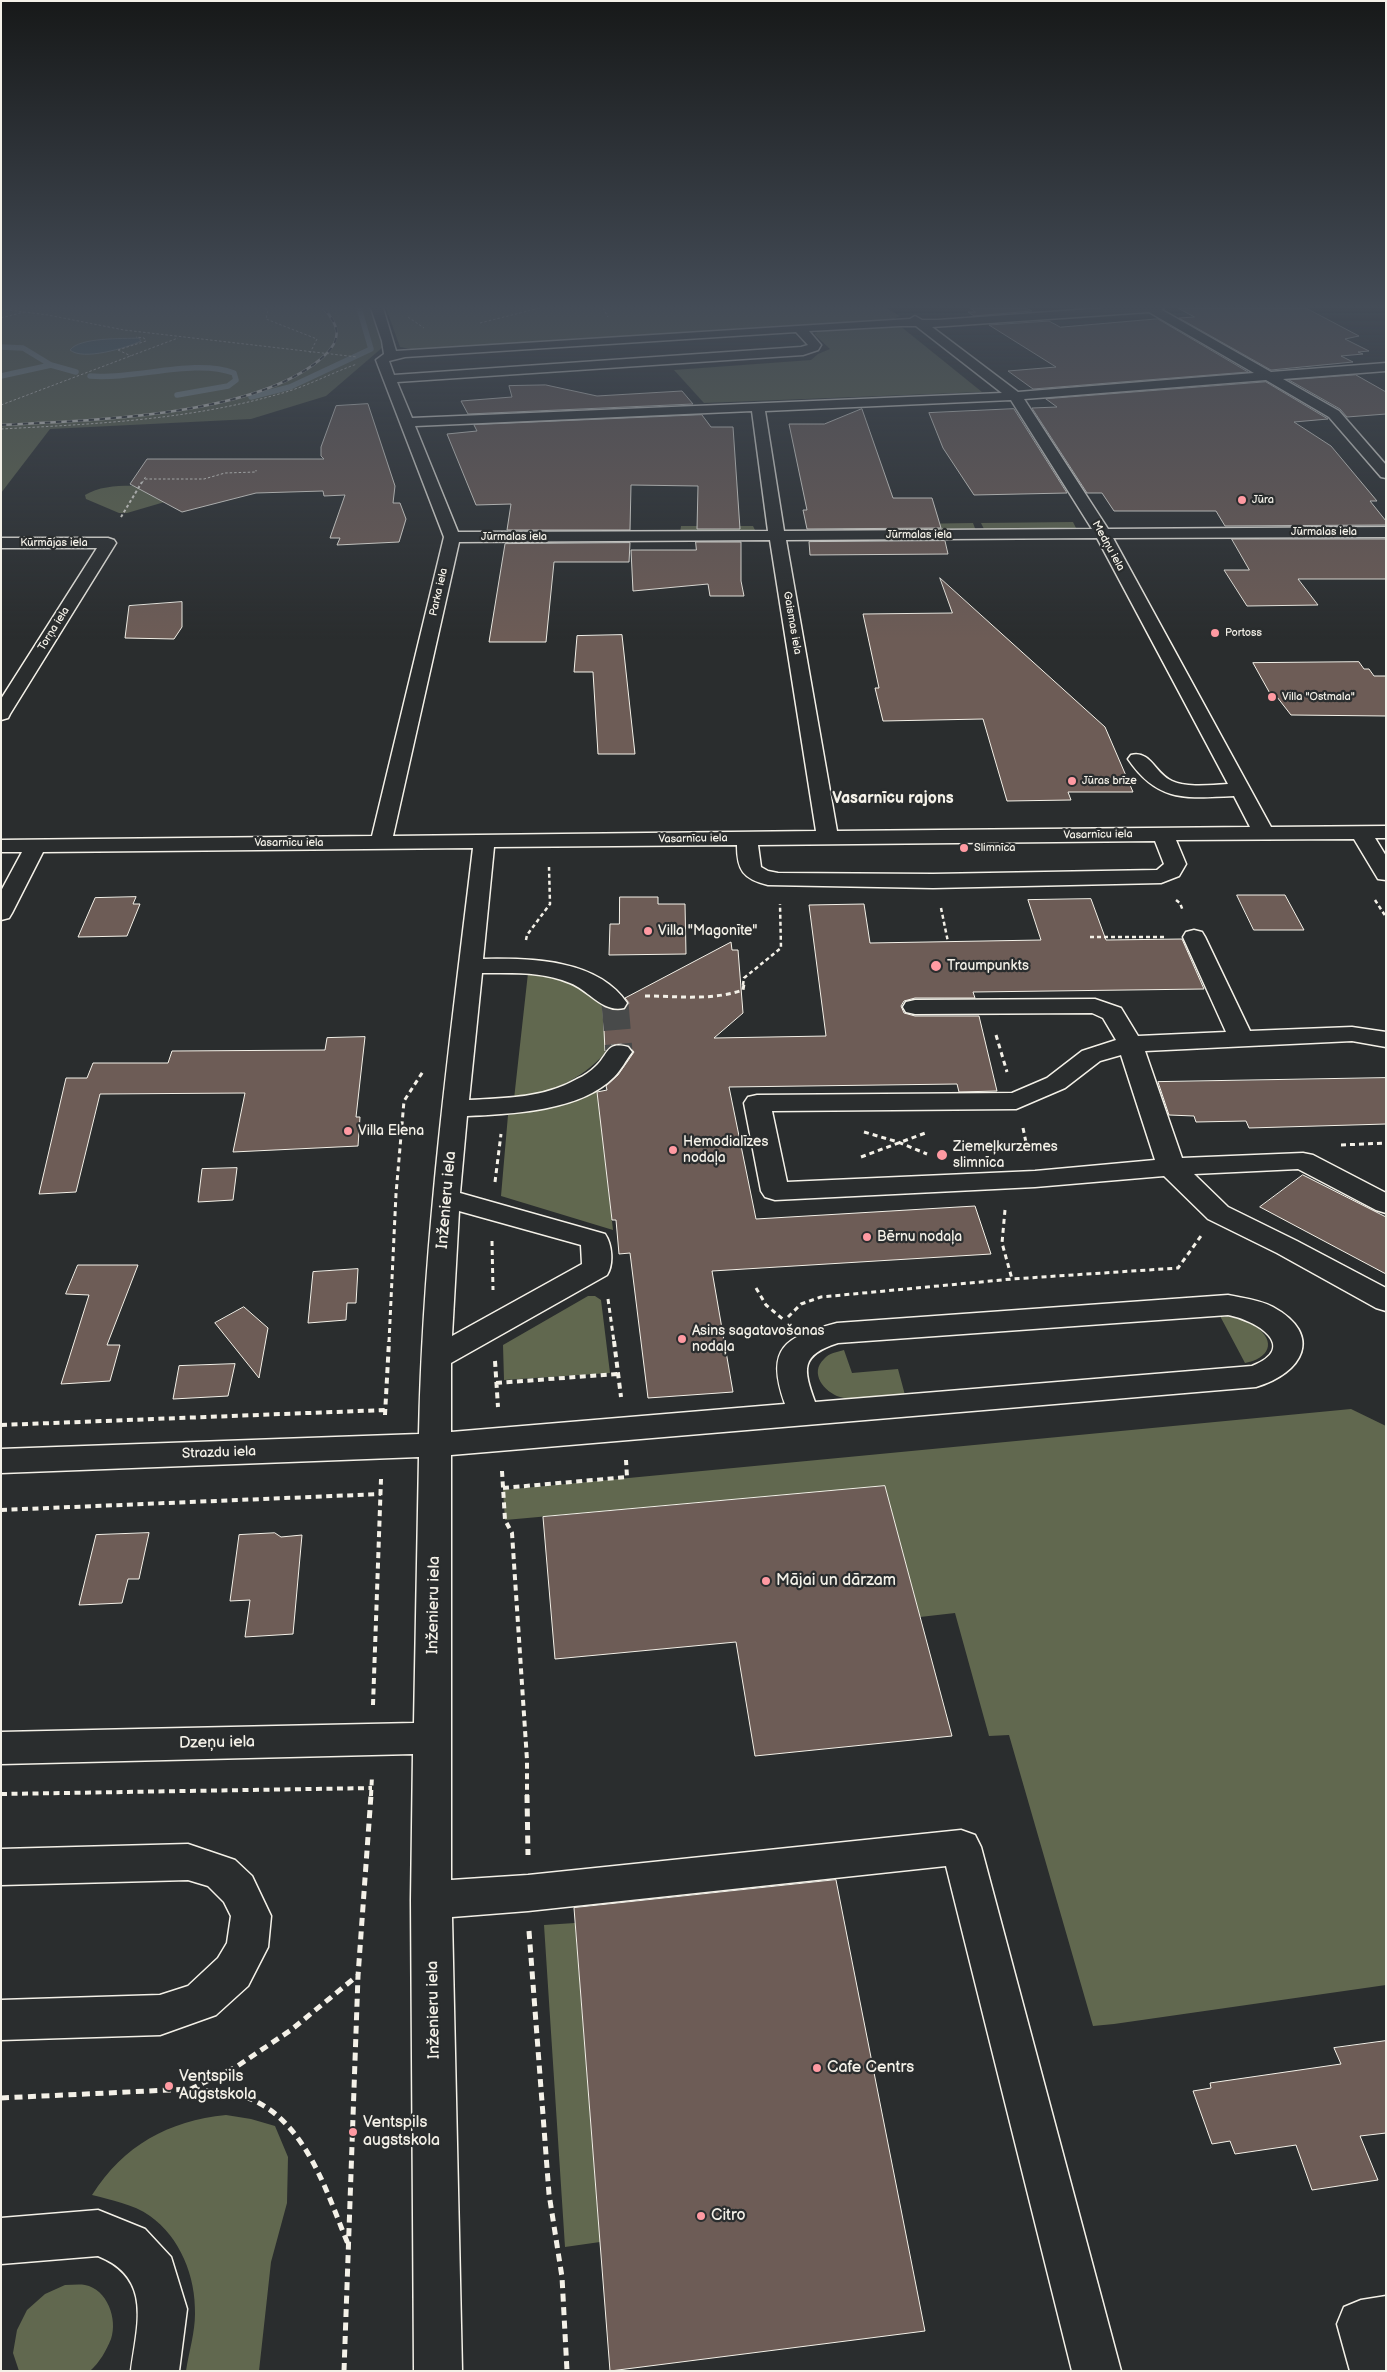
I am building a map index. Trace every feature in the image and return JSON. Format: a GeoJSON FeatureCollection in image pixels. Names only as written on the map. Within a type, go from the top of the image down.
{"type":"FeatureCollection","features":[{"type":"Feature","properties":{"kind":"street"},"geometry":{"type":"LineString","coordinates":[[406,419],[452,537]]}},
{"type":"Feature","properties":{"kind":"street"},"geometry":{"type":"LineString","coordinates":[[407,422],[484,419]]}},
{"type":"Feature","properties":{"kind":"street","name":"Gaismas iela"},"geometry":{"type":"LineString","coordinates":[[760,419],[828,838]]}},
{"type":"Feature","properties":{"kind":"street","name":"Medņu iela"},"geometry":{"type":"LineString","coordinates":[[1029,419],[1102,534],[1264,833]]}},
{"type":"Feature","properties":{"kind":"street"},"geometry":{"type":"LineString","coordinates":[[1338,419],[1383,466]]}},
{"type":"Feature","properties":{"kind":"street","name":"Jūrmalas iela"},"geometry":{"type":"LineString","coordinates":[[452,537],[1386,532]]}},
{"type":"Feature","properties":{"kind":"street","name":"Parka iela"},"geometry":{"type":"LineString","coordinates":[[381,842],[452,537]]}},
{"type":"Feature","properties":{"kind":"street","name":"Kūrmājas iela"},"geometry":{"type":"LineString","coordinates":[[1,543],[108,543]]}},
{"type":"Feature","properties":{"kind":"street","name":"Torņa iela"},"geometry":{"type":"LineString","coordinates":[[1,714],[108,543]]}},
{"type":"Feature","properties":{"kind":"street"},"geometry":{"type":"LineString","coordinates":[[1138,759],[1156,781],[1170,788],[1201,791],[1241,790]]}},
{"type":"Feature","properties":{"kind":"street"},"geometry":{"type":"LineString","coordinates":[[1360,832],[1386,874]]}},
{"type":"Feature","properties":{"kind":"street","name":"Vasarnīcu iela"},"geometry":{"type":"LineString","coordinates":[[1,846],[1386,832]]}},
{"type":"Feature","properties":{"kind":"street"},"geometry":{"type":"LineString","coordinates":[[746,838],[752,871],[759,877],[778,880],[933,881],[1161,876],[1171,871],[1175,864],[1163,834]]}},
{"type":"Feature","properties":{"kind":"street","name":"Inženieru iela"},"geometry":{"type":"LineString","coordinates":[[438,2371],[431,1900],[436,1358],[446,1198],[484,841]]}},
{"type":"Feature","properties":{"kind":"street"},"geometry":{"type":"LineString","coordinates":[[1,913],[36,845]]}},
{"type":"Feature","properties":{"kind":"street"},"geometry":{"type":"LineString","coordinates":[[1194,937],[1241,1039]]}},
{"type":"Feature","properties":{"kind":"street"},"geometry":{"type":"LineString","coordinates":[[470,966],[524,966],[560,971],[593,985],[615,1003]]}},
{"type":"Feature","properties":{"kind":"street"},"geometry":{"type":"LineString","coordinates":[[915,1007],[986,1005],[1095,1006],[1112,1012],[1130,1044],[1171,1167],[1218,1213],[1287,1247],[1386,1301]]}},
{"type":"Feature","properties":{"kind":"street"},"geometry":{"type":"LineString","coordinates":[[1386,1040],[1352,1034],[1130,1044],[1090,1056],[1056,1083],[1016,1101],[757,1104],[775,1191],[1035,1179],[1171,1167],[1303,1161],[1386,1204]]}},
{"type":"Feature","properties":{"kind":"street"},"geometry":{"type":"LineString","coordinates":[[455,1109],[544,1101],[579,1088],[604,1073],[619,1052]]}},
{"type":"Feature","properties":{"kind":"street"},"geometry":{"type":"LineString","coordinates":[[436,1358],[597,1268],[595,1240],[446,1198]]}},
{"type":"Feature","properties":{"kind":"street","name":"Strazdu iela"},"geometry":{"type":"LineString","coordinates":[[1,1461],[436,1445],[1256,1376],[1270,1372],[1280,1365],[1286,1356],[1288,1346],[1285,1336],[1276,1324],[1262,1314],[1228,1304],[837,1333],[816,1338]]}},
{"type":"Feature","properties":{"kind":"street"},"geometry":{"type":"LineString","coordinates":[[804,1414],[791,1377],[792,1359],[803,1346],[816,1338]]}},
{"type":"Feature","properties":{"kind":"street","name":"Dzeņu iela"},"geometry":{"type":"LineString","coordinates":[[1,1748],[433,1738]]}},
{"type":"Feature","properties":{"kind":"street"},"geometry":{"type":"LineString","coordinates":[[431,1900],[528,1893],[961,1847],[1097,2371]]}},
{"type":"Feature","properties":{"kind":"street"},"geometry":{"type":"LineString","coordinates":[[1,1867],[188,1862],[221,1873],[238,1889],[251,1916],[247,1947],[233,1972],[201,2001],[160,2016],[1,2020]]}},
{"type":"Feature","properties":{"kind":"street"},"geometry":{"type":"LineString","coordinates":[[1,2241],[98,2233],[129,2245],[154,2274],[163,2309],[154,2371]]}},
{"type":"Feature","properties":{"kind":"street"},"geometry":{"type":"LineString","coordinates":[[1375,2371],[1361,2324],[1386,2320]]}},
{"type":"Feature","properties":{"kind":"path"},"geometry":{"type":"LineString","coordinates":[[1,429],[151,419]]}},
{"type":"Feature","properties":{"kind":"path"},"geometry":{"type":"LineString","coordinates":[[121,517],[146,477],[204,479],[225,473],[256,472],[256,470]]}},
{"type":"Feature","properties":{"kind":"path"},"geometry":{"type":"LineString","coordinates":[[526,946],[527,935],[550,904],[548,861]]}},
{"type":"Feature","properties":{"kind":"path"},"geometry":{"type":"LineString","coordinates":[[642,996],[658,996],[663,998],[726,996],[743,990],[744,978],[782,948],[780,898]]}},
{"type":"Feature","properties":{"kind":"path"},"geometry":{"type":"LineString","coordinates":[[1090,937],[1194,937],[1180,903],[1175,899]]}},
{"type":"Feature","properties":{"kind":"path"},"geometry":{"type":"LineString","coordinates":[[986,1005],[1016,1101]]}},
{"type":"Feature","properties":{"kind":"path"},"geometry":{"type":"LineString","coordinates":[[373,1706],[383,1447],[396,1194],[404,1101],[430,1062]]}},
{"type":"Feature","properties":{"kind":"path"},"geometry":{"type":"LineString","coordinates":[[854,1159],[935,1129]]}},
{"type":"Feature","properties":{"kind":"path"},"geometry":{"type":"LineString","coordinates":[[756,1288],[766,1305],[784,1321],[816,1338]]}},
{"type":"Feature","properties":{"kind":"path"},"geometry":{"type":"LineString","coordinates":[[496,1382],[617,1374]]}},
{"type":"Feature","properties":{"kind":"path"},"geometry":{"type":"LineString","coordinates":[[1,1425],[385,1410]]}},
{"type":"Feature","properties":{"kind":"path"},"geometry":{"type":"LineString","coordinates":[[503,1488],[627,1477],[625,1429]]}},
{"type":"Feature","properties":{"kind":"path"},"geometry":{"type":"LineString","coordinates":[[1,1510],[381,1494]]}},
{"type":"Feature","properties":{"kind":"path"},"geometry":{"type":"LineString","coordinates":[[1,1794],[372,1788],[358,1976],[344,2371]]}},
{"type":"Feature","properties":{"kind":"path"},"geometry":{"type":"LineString","coordinates":[[191,2089],[236,2067],[284,2036],[358,1976]]}},
{"type":"Feature","properties":{"kind":"path"},"geometry":{"type":"LineString","coordinates":[[1,2098],[191,2089],[228,2093],[260,2104],[285,2123],[309,2159],[349,2247]]}},
{"type":"Feature","properties":{"kind":"green space"},"geometry":{"type":"Polygon","coordinates":[[[1,419],[252,419],[50,429],[1,493],[1,419]]]}},
{"type":"Feature","properties":{"kind":"green space"},"geometry":{"type":"Polygon","coordinates":[[[154,486],[168,501],[127,513],[119,513],[86,499],[85,495],[110,487],[154,486]]]}},
{"type":"Feature","properties":{"kind":"green space"},"geometry":{"type":"Polygon","coordinates":[[[1073,522],[1077,530],[985,531],[981,523],[1073,522]]]}},
{"type":"Feature","properties":{"kind":"green space"},"geometry":{"type":"Polygon","coordinates":[[[973,523],[976,531],[844,532],[842,525],[973,523]]]}},
{"type":"Feature","properties":{"kind":"green space"},"geometry":{"type":"Polygon","coordinates":[[[681,526],[753,526],[756,532],[680,533],[681,526]]]}},
{"type":"Feature","properties":{"kind":"green space"},"geometry":{"type":"Polygon","coordinates":[[[528,973],[569,983],[596,998],[602,1006],[605,1015],[605,1053],[586,1071],[564,1084],[540,1093],[514,1099],[528,973]]]}},
{"type":"Feature","properties":{"kind":"green space"},"geometry":{"type":"Polygon","coordinates":[[[592,1089],[597,1090],[613,1230],[501,1196],[508,1115],[551,1106],[592,1089]]]}},
{"type":"Feature","properties":{"kind":"green space"},"geometry":{"type":"Polygon","coordinates":[[[588,1296],[595,1296],[601,1300],[610,1373],[504,1380],[503,1345],[588,1296]]]}},
{"type":"Feature","properties":{"kind":"green space"},"geometry":{"type":"Polygon","coordinates":[[[1220,1316],[1247,1322],[1262,1332],[1268,1344],[1264,1354],[1260,1358],[1245,1363],[1220,1316]]]}},
{"type":"Feature","properties":{"kind":"green space"},"geometry":{"type":"Polygon","coordinates":[[[844,1350],[852,1373],[898,1369],[905,1395],[856,1400],[834,1395],[820,1381],[818,1370],[820,1364],[828,1355],[844,1350]]]}},
{"type":"Feature","properties":{"kind":"green space"},"geometry":{"type":"Polygon","coordinates":[[[1351,1409],[1386,1426],[1386,1985],[1114,2024],[1093,2026],[1009,1735],[989,1736],[955,1613],[920,1617],[885,1486],[505,1520],[503,1490],[1351,1409]]]}},
{"type":"Feature","properties":{"kind":"green space"},"geometry":{"type":"Polygon","coordinates":[[[575,1923],[600,2242],[565,2247],[544,1925],[575,1923]]]}},
{"type":"Feature","properties":{"kind":"green space"},"geometry":{"type":"Polygon","coordinates":[[[226,2115],[251,2119],[275,2126],[288,2157],[287,2203],[271,2262],[259,2371],[186,2371],[194,2328],[195,2300],[189,2272],[178,2246],[161,2225],[150,2216],[136,2208],[92,2195],[118,2162],[149,2138],[185,2123],[226,2115]]]}},
{"type":"Feature","properties":{"kind":"green space"},"geometry":{"type":"Polygon","coordinates":[[[65,2285],[85,2285],[99,2292],[105,2299],[112,2314],[113,2331],[105,2352],[90,2371],[19,2371],[13,2353],[17,2330],[27,2310],[45,2294],[65,2285]]]}},
{"type":"Feature","properties":{"kind":"building"},"geometry":{"type":"Polygon","coordinates":[[[331,419],[373,419],[395,486],[393,503],[400,503],[406,519],[399,542],[337,545],[340,538],[330,538],[345,495],[324,496],[323,491],[256,493],[182,512],[130,484],[147,459],[324,459],[321,456],[321,447],[331,419]]]}},
{"type":"Feature","properties":{"kind":"building"},"geometry":{"type":"Polygon","coordinates":[[[618,419],[705,419],[711,427],[733,427],[740,529],[697,529],[698,486],[631,485],[630,530],[507,530],[511,504],[476,505],[447,434],[477,431],[474,425],[618,419]]]}},
{"type":"Feature","properties":{"kind":"building"},"geometry":{"type":"Polygon","coordinates":[[[837,419],[865,419],[893,498],[932,498],[941,528],[807,529],[803,510],[807,510],[789,424],[824,424],[837,419]]]}},
{"type":"Feature","properties":{"kind":"building"},"geometry":{"type":"Polygon","coordinates":[[[931,419],[1020,419],[1067,493],[974,495],[943,448],[931,419]]]}},
{"type":"Feature","properties":{"kind":"building"},"geometry":{"type":"Polygon","coordinates":[[[1039,419],[1327,419],[1294,422],[1331,446],[1377,501],[1370,501],[1386,521],[1386,525],[1225,526],[1216,511],[1114,511],[1102,493],[1087,493],[1039,419]]]}},
{"type":"Feature","properties":{"kind":"building"},"geometry":{"type":"Polygon","coordinates":[[[1232,539],[1386,539],[1386,579],[1298,579],[1318,605],[1247,606],[1224,570],[1249,570],[1232,539]]]}},
{"type":"Feature","properties":{"kind":"building"},"geometry":{"type":"Polygon","coordinates":[[[945,541],[948,554],[810,555],[809,542],[945,541]]]}},
{"type":"Feature","properties":{"kind":"building"},"geometry":{"type":"Polygon","coordinates":[[[696,542],[741,542],[741,581],[744,596],[710,596],[708,584],[633,591],[631,550],[696,550],[696,542]]]}},
{"type":"Feature","properties":{"kind":"building"},"geometry":{"type":"Polygon","coordinates":[[[630,543],[629,562],[554,562],[546,642],[489,642],[505,544],[630,543]]]}},
{"type":"Feature","properties":{"kind":"building"},"geometry":{"type":"Polygon","coordinates":[[[940,578],[1105,727],[1133,792],[1068,792],[1071,800],[1007,801],[983,719],[883,721],[875,688],[879,688],[863,614],[952,613],[940,578]]]}},
{"type":"Feature","properties":{"kind":"building"},"geometry":{"type":"Polygon","coordinates":[[[182,602],[182,627],[174,639],[125,638],[129,606],[182,602]]]}},
{"type":"Feature","properties":{"kind":"building"},"geometry":{"type":"Polygon","coordinates":[[[622,635],[635,754],[598,754],[593,672],[574,672],[577,636],[622,635]]]}},
{"type":"Feature","properties":{"kind":"building"},"geometry":{"type":"Polygon","coordinates":[[[1359,662],[1364,669],[1369,669],[1374,676],[1386,676],[1386,716],[1291,715],[1277,697],[1272,697],[1253,663],[1359,662]]]}},
{"type":"Feature","properties":{"kind":"building"},"geometry":{"type":"Polygon","coordinates":[[[1237,895],[1285,895],[1304,930],[1254,930],[1237,895]]]}},
{"type":"Feature","properties":{"kind":"building"},"geometry":{"type":"Polygon","coordinates":[[[136,897],[133,904],[140,904],[127,936],[78,937],[95,898],[136,897]]]}},
{"type":"Feature","properties":{"kind":"building","name":"Villa \"Magonīte\""},"geometry":{"type":"Polygon","coordinates":[[[620,897],[658,897],[658,904],[685,904],[686,954],[609,955],[610,924],[619,924],[620,897]]]}},
{"type":"Feature","properties":{"kind":"building"},"geometry":{"type":"Polygon","coordinates":[[[1091,899],[1106,940],[1182,939],[1204,989],[973,992],[975,998],[915,998],[904,1001],[901,1006],[904,1013],[915,1016],[979,1016],[997,1091],[959,1092],[957,1084],[729,1087],[756,1219],[975,1206],[991,1254],[712,1271],[733,1392],[648,1398],[630,1253],[619,1254],[616,1220],[612,1220],[597,1092],[607,1090],[606,1086],[618,1075],[634,1052],[629,1046],[621,1044],[611,1045],[605,1051],[603,1009],[624,1010],[629,1003],[625,998],[731,942],[732,950],[738,950],[743,1013],[714,1038],[826,1036],[809,905],[864,904],[870,943],[1041,940],[1028,900],[1091,899]]]}},
{"type":"Feature","properties":{"kind":"building"},"geometry":{"type":"Polygon","coordinates":[[[365,1037],[356,1117],[360,1117],[358,1146],[233,1152],[245,1093],[100,1094],[76,1192],[39,1194],[66,1078],[87,1078],[93,1063],[168,1063],[172,1051],[325,1050],[327,1038],[365,1037]]]}},
{"type":"Feature","properties":{"kind":"building"},"geometry":{"type":"Polygon","coordinates":[[[1386,1078],[1386,1124],[1249,1128],[1246,1121],[1196,1122],[1194,1116],[1169,1115],[1158,1082],[1386,1078]]]}},
{"type":"Feature","properties":{"kind":"building"},"geometry":{"type":"Polygon","coordinates":[[[237,1168],[233,1200],[198,1202],[202,1169],[237,1168]]]}},
{"type":"Feature","properties":{"kind":"building"},"geometry":{"type":"Polygon","coordinates":[[[1303,1175],[1386,1217],[1386,1274],[1260,1207],[1303,1175]]]}},
{"type":"Feature","properties":{"kind":"building"},"geometry":{"type":"Polygon","coordinates":[[[78,1265],[138,1265],[107,1345],[120,1345],[110,1381],[61,1384],[89,1295],[66,1294],[78,1265]]]}},
{"type":"Feature","properties":{"kind":"building"},"geometry":{"type":"Polygon","coordinates":[[[358,1269],[356,1303],[347,1303],[346,1320],[308,1323],[313,1272],[358,1269]]]}},
{"type":"Feature","properties":{"kind":"building"},"geometry":{"type":"Polygon","coordinates":[[[244,1307],[268,1328],[259,1378],[215,1323],[244,1307]]]}},
{"type":"Feature","properties":{"kind":"building"},"geometry":{"type":"Polygon","coordinates":[[[235,1364],[228,1396],[173,1399],[179,1366],[235,1364]]]}},
{"type":"Feature","properties":{"kind":"building"},"geometry":{"type":"Polygon","coordinates":[[[885,1486],[952,1736],[755,1756],[736,1642],[555,1659],[543,1517],[885,1486]]]}},
{"type":"Feature","properties":{"kind":"building"},"geometry":{"type":"Polygon","coordinates":[[[149,1533],[139,1579],[128,1579],[122,1603],[79,1605],[96,1535],[149,1533]]]}},
{"type":"Feature","properties":{"kind":"building"},"geometry":{"type":"Polygon","coordinates":[[[275,1533],[281,1537],[302,1535],[293,1634],[245,1637],[250,1600],[230,1601],[239,1535],[275,1533]]]}},
{"type":"Feature","properties":{"kind":"building"},"geometry":{"type":"Polygon","coordinates":[[[836,1880],[925,2331],[610,2371],[574,1908],[836,1880]]]}},
{"type":"Feature","properties":{"kind":"building"},"geometry":{"type":"Polygon","coordinates":[[[1386,2041],[1386,2133],[1360,2136],[1378,2180],[1312,2190],[1296,2145],[1235,2154],[1230,2141],[1212,2144],[1193,2091],[1211,2088],[1210,2083],[1341,2064],[1334,2048],[1386,2041]]]}},
{"type":"Feature","properties":{"kind":"tunnel"},"geometry":{"type":"LineString","coordinates":[[615,1003],[619,1052]]}},
{"type":"Feature","properties":{"kind":"railway"},"geometry":{"type":"LineString","coordinates":[[1,425],[105,419]]}},
{"type":"Feature","properties":{"kind":"place","name":"Jūra"},"geometry":{"type":"Point","coordinates":[1242,500]}},
{"type":"Feature","properties":{"kind":"place","name":"Portoss"},"geometry":{"type":"Point","coordinates":[1215,633]}},
{"type":"Feature","properties":{"kind":"place","name":"Villa \"Ostmala\""},"geometry":{"type":"Point","coordinates":[1272,697]}},
{"type":"Feature","properties":{"kind":"place","name":"Jūras brīze"},"geometry":{"type":"Point","coordinates":[1072,781]}},
{"type":"Feature","properties":{"kind":"place","name":"Slimnīca"},"geometry":{"type":"Point","coordinates":[964,848]}},
{"type":"Feature","properties":{"kind":"place","name":"Villa \"Magonīte\""},"geometry":{"type":"Point","coordinates":[648,931]}},
{"type":"Feature","properties":{"kind":"place","name":"Traumpunkts"},"geometry":{"type":"Point","coordinates":[936,966]}},
{"type":"Feature","properties":{"kind":"place","name":"Villa Elena"},"geometry":{"type":"Point","coordinates":[348,1131]}},
{"type":"Feature","properties":{"kind":"place","name":"Hemodialīzes nodaļa"},"geometry":{"type":"Point","coordinates":[673,1150]}},
{"type":"Feature","properties":{"kind":"place","name":"Ziemeļkurzemes slimnīca"},"geometry":{"type":"Point","coordinates":[942,1155]}},
{"type":"Feature","properties":{"kind":"place","name":"Bērnu nodaļa"},"geometry":{"type":"Point","coordinates":[867,1237]}},
{"type":"Feature","properties":{"kind":"place","name":"Asins sagatavošanas nodaļa"},"geometry":{"type":"Point","coordinates":[682,1339]}},
{"type":"Feature","properties":{"kind":"place","name":"Mājai un dārzam"},"geometry":{"type":"Point","coordinates":[766,1581]}},
{"type":"Feature","properties":{"kind":"place","name":"Cafe Centrs"},"geometry":{"type":"Point","coordinates":[817,2068]}},
{"type":"Feature","properties":{"kind":"place","name":"Ventspils Augstskola"},"geometry":{"type":"Point","coordinates":[169,2086]}},
{"type":"Feature","properties":{"kind":"place","name":"Ventspils augstskola"},"geometry":{"type":"Point","coordinates":[353,2132]}},
{"type":"Feature","properties":{"kind":"place","name":"Citro"},"geometry":{"type":"Point","coordinates":[701,2216]}},
{"type":"Feature","properties":{"kind":"district","name":"Vasarnīcu rajons"},"geometry":{"type":"Point","coordinates":[893,799]}}]}
